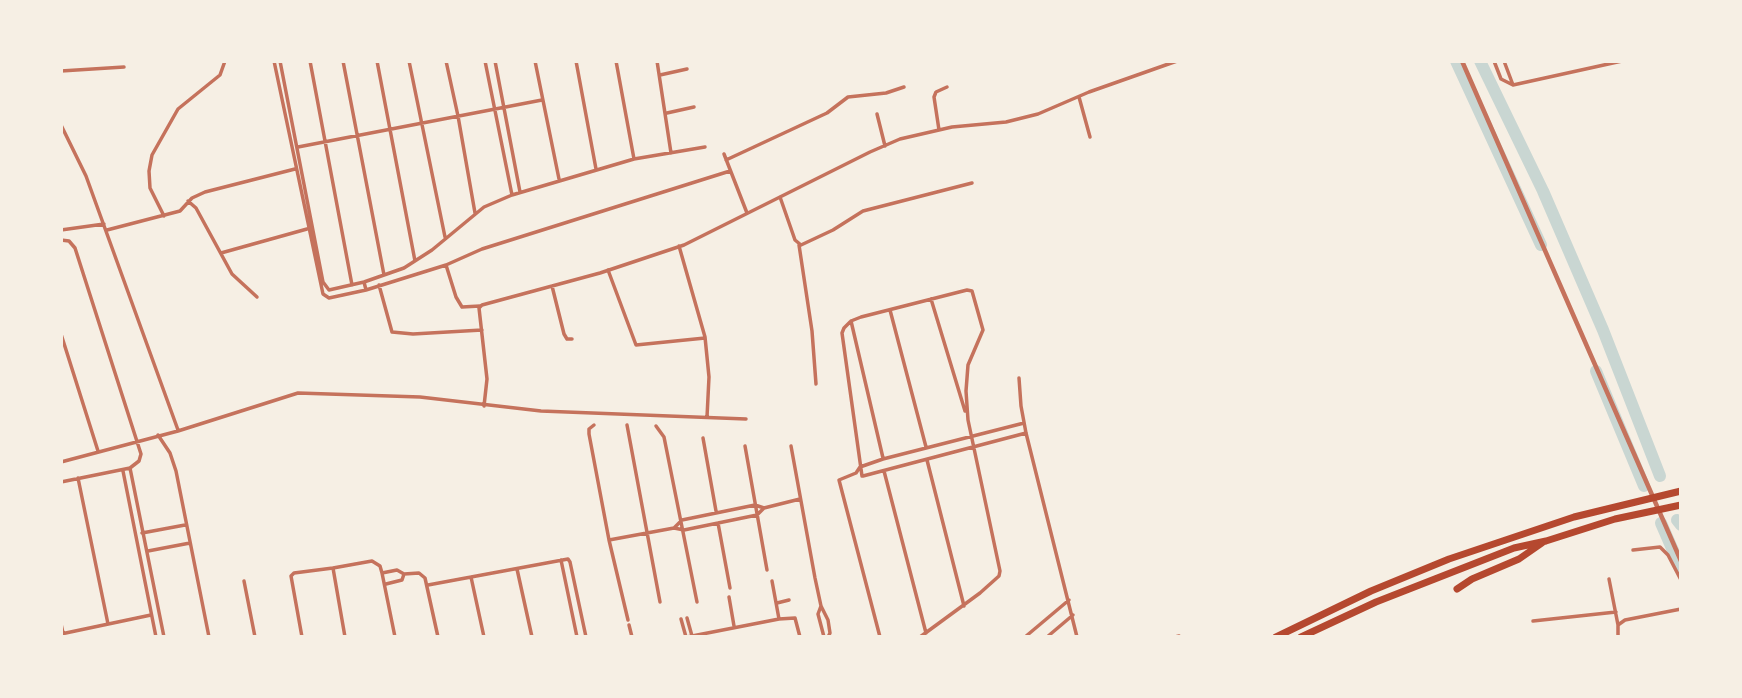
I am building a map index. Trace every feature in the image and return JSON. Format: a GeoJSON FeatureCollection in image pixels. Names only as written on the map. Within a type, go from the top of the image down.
{"type":"FeatureCollection","features":[{"type":"Feature","properties":{"kind":"highway"},"geometry":{"type":"LineString","coordinates":[[1276,637],[1371,591],[1449,559],[1535,529],[1680,491]]}},
{"type":"Feature","properties":{"kind":"highway"},"geometry":{"type":"LineString","coordinates":[[1301,637],[1451,570],[1514,548],[1546,541],[1615,519],[1681,505]]}},
{"type":"Feature","properties":{"kind":"highway"},"geometry":{"type":"LineString","coordinates":[[1457,589],[1519,559],[1546,541]]}},
{"type":"Feature","properties":{"kind":"street"},"geometry":{"type":"LineString","coordinates":[[164,215],[150,188],[152,155],[178,109],[220,75],[225,61]]}},
{"type":"Feature","properties":{"kind":"street"},"geometry":{"type":"LineString","coordinates":[[274,61],[308,229],[324,296],[329,298],[366,290],[446,265],[482,249],[730,171]]}},
{"type":"Feature","properties":{"kind":"street"},"geometry":{"type":"LineString","coordinates":[[281,61],[324,286],[329,290],[364,282],[415,261],[475,213],[512,195],[634,159],[705,147]]}},
{"type":"Feature","properties":{"kind":"street"},"geometry":{"type":"LineString","coordinates":[[310,61],[352,285]]}},
{"type":"Feature","properties":{"kind":"street"},"geometry":{"type":"LineString","coordinates":[[343,61],[384,275]]}},
{"type":"Feature","properties":{"kind":"street"},"geometry":{"type":"LineString","coordinates":[[377,61],[415,261]]}},
{"type":"Feature","properties":{"kind":"street"},"geometry":{"type":"LineString","coordinates":[[409,61],[445,237]]}},
{"type":"Feature","properties":{"kind":"street"},"geometry":{"type":"LineString","coordinates":[[446,61],[475,213]]}},
{"type":"Feature","properties":{"kind":"street"},"geometry":{"type":"LineString","coordinates":[[485,61],[512,195]]}},
{"type":"Feature","properties":{"kind":"street"},"geometry":{"type":"LineString","coordinates":[[495,61],[520,192]]}},
{"type":"Feature","properties":{"kind":"street"},"geometry":{"type":"LineString","coordinates":[[535,61],[559,179]]}},
{"type":"Feature","properties":{"kind":"street"},"geometry":{"type":"LineString","coordinates":[[576,61],[596,169]]}},
{"type":"Feature","properties":{"kind":"street"},"geometry":{"type":"LineString","coordinates":[[616,61],[634,159]]}},
{"type":"Feature","properties":{"kind":"street"},"geometry":{"type":"LineString","coordinates":[[657,61],[671,153]]}},
{"type":"Feature","properties":{"kind":"street"},"geometry":{"type":"LineString","coordinates":[[446,265],[462,307],[480,306],[608,271],[679,246],[885,146],[922,133],[1027,117],[1177,61]]}},
{"type":"Feature","properties":{"kind":"street"},"geometry":{"type":"LineString","coordinates":[[1462,61],[1681,561]]}},
{"type":"Feature","properties":{"kind":"street"},"geometry":{"type":"LineString","coordinates":[[1494,61],[1501,79],[1513,85],[1622,61]]}},
{"type":"Feature","properties":{"kind":"street"},"geometry":{"type":"LineString","coordinates":[[1504,61],[1513,85]]}},
{"type":"Feature","properties":{"kind":"street"},"geometry":{"type":"LineString","coordinates":[[61,71],[124,67]]}},
{"type":"Feature","properties":{"kind":"street"},"geometry":{"type":"LineString","coordinates":[[660,75],[687,69]]}},
{"type":"Feature","properties":{"kind":"street"},"geometry":{"type":"LineString","coordinates":[[747,213],[725,157],[827,113],[848,97],[886,93],[904,87]]}},
{"type":"Feature","properties":{"kind":"street"},"geometry":{"type":"LineString","coordinates":[[939,130],[935,94],[947,87]]}},
{"type":"Feature","properties":{"kind":"street"},"geometry":{"type":"LineString","coordinates":[[1079,97],[1090,137]]}},
{"type":"Feature","properties":{"kind":"street"},"geometry":{"type":"LineString","coordinates":[[298,147],[542,100]]}},
{"type":"Feature","properties":{"kind":"street"},"geometry":{"type":"LineString","coordinates":[[667,113],[694,107]]}},
{"type":"Feature","properties":{"kind":"street"},"geometry":{"type":"LineString","coordinates":[[877,114],[885,146]]}},
{"type":"Feature","properties":{"kind":"street"},"geometry":{"type":"LineString","coordinates":[[61,125],[86,176],[107,230],[178,431]]}},
{"type":"Feature","properties":{"kind":"street"},"geometry":{"type":"LineString","coordinates":[[107,230],[180,211],[188,201],[205,192],[295,169]]}},
{"type":"Feature","properties":{"kind":"street"},"geometry":{"type":"LineString","coordinates":[[799,245],[833,230],[863,211],[972,183]]}},
{"type":"Feature","properties":{"kind":"street"},"geometry":{"type":"LineString","coordinates":[[780,197],[799,245],[812,331],[816,384]]}},
{"type":"Feature","properties":{"kind":"street"},"geometry":{"type":"LineString","coordinates":[[188,201],[196,208],[236,280],[257,298]]}},
{"type":"Feature","properties":{"kind":"street"},"geometry":{"type":"LineString","coordinates":[[61,229],[104,224]]}},
{"type":"Feature","properties":{"kind":"street"},"geometry":{"type":"LineString","coordinates":[[221,253],[308,229]]}},
{"type":"Feature","properties":{"kind":"street"},"geometry":{"type":"LineString","coordinates":[[61,240],[69,241],[75,248],[141,458],[130,468],[61,482]]}},
{"type":"Feature","properties":{"kind":"street"},"geometry":{"type":"LineString","coordinates":[[679,246],[705,337],[709,377],[707,417]]}},
{"type":"Feature","properties":{"kind":"street"},"geometry":{"type":"LineString","coordinates":[[608,271],[636,345],[705,337]]}},
{"type":"Feature","properties":{"kind":"street"},"geometry":{"type":"LineString","coordinates":[[364,282],[366,290]]}},
{"type":"Feature","properties":{"kind":"street"},"geometry":{"type":"LineString","coordinates":[[379,285],[392,332],[413,334],[482,330]]}},
{"type":"Feature","properties":{"kind":"street"},"geometry":{"type":"LineString","coordinates":[[552,286],[564,334],[567,339],[572,339]]}},
{"type":"Feature","properties":{"kind":"street"},"geometry":{"type":"LineString","coordinates":[[862,476],[842,333],[851,321],[970,290],[974,294],[984,330],[968,365],[968,420],[1000,571],[994,581],[964,606],[920,637]]}},
{"type":"Feature","properties":{"kind":"street"},"geometry":{"type":"LineString","coordinates":[[932,299],[968,420]]}},
{"type":"Feature","properties":{"kind":"street"},"geometry":{"type":"LineString","coordinates":[[480,306],[487,379],[484,406]]}},
{"type":"Feature","properties":{"kind":"street"},"geometry":{"type":"LineString","coordinates":[[890,310],[926,447]]}},
{"type":"Feature","properties":{"kind":"street"},"geometry":{"type":"LineString","coordinates":[[851,321],[883,459]]}},
{"type":"Feature","properties":{"kind":"street"},"geometry":{"type":"LineString","coordinates":[[61,334],[98,452]]}},
{"type":"Feature","properties":{"kind":"street"},"geometry":{"type":"LineString","coordinates":[[1019,377],[1026,433],[1077,637]]}},
{"type":"Feature","properties":{"kind":"street"},"geometry":{"type":"LineString","coordinates":[[61,462],[178,431],[298,393],[413,397],[541,411],[746,419]]}},
{"type":"Feature","properties":{"kind":"street"},"geometry":{"type":"LineString","coordinates":[[880,637],[839,485],[841,478],[856,473],[860,467],[883,459],[1024,423]]}},
{"type":"Feature","properties":{"kind":"street"},"geometry":{"type":"LineString","coordinates":[[594,425],[589,429],[589,435],[609,540],[632,637]]}},
{"type":"Feature","properties":{"kind":"street"},"geometry":{"type":"LineString","coordinates":[[627,425],[660,602]]}},
{"type":"Feature","properties":{"kind":"street"},"geometry":{"type":"LineString","coordinates":[[656,426],[664,437],[697,602]]}},
{"type":"Feature","properties":{"kind":"street"},"geometry":{"type":"LineString","coordinates":[[856,473],[862,476],[884,471],[1026,433]]}},
{"type":"Feature","properties":{"kind":"street"},"geometry":{"type":"LineString","coordinates":[[158,435],[174,462],[209,637]]}},
{"type":"Feature","properties":{"kind":"street"},"geometry":{"type":"LineString","coordinates":[[703,438],[717,512]]}},
{"type":"Feature","properties":{"kind":"street"},"geometry":{"type":"LineString","coordinates":[[745,446],[767,570]]}},
{"type":"Feature","properties":{"kind":"street"},"geometry":{"type":"LineString","coordinates":[[791,446],[821,607],[828,620],[826,637]]}},
{"type":"Feature","properties":{"kind":"street"},"geometry":{"type":"LineString","coordinates":[[902,454],[904,466]]}},
{"type":"Feature","properties":{"kind":"street"},"geometry":{"type":"LineString","coordinates":[[927,460],[964,606]]}},
{"type":"Feature","properties":{"kind":"street"},"geometry":{"type":"LineString","coordinates":[[130,468],[164,637]]}},
{"type":"Feature","properties":{"kind":"street"},"geometry":{"type":"LineString","coordinates":[[122,470],[156,637]]}},
{"type":"Feature","properties":{"kind":"street"},"geometry":{"type":"LineString","coordinates":[[884,471],[926,633]]}},
{"type":"Feature","properties":{"kind":"street"},"geometry":{"type":"LineString","coordinates":[[78,478],[108,624]]}},
{"type":"Feature","properties":{"kind":"street"},"geometry":{"type":"LineString","coordinates":[[674,528],[682,520],[755,505],[764,508],[800,499]]}},
{"type":"Feature","properties":{"kind":"street"},"geometry":{"type":"LineString","coordinates":[[609,540],[674,528],[684,530],[758,515],[764,508]]}},
{"type":"Feature","properties":{"kind":"street"},"geometry":{"type":"LineString","coordinates":[[718,523],[730,588]]}},
{"type":"Feature","properties":{"kind":"street"},"geometry":{"type":"LineString","coordinates":[[142,533],[186,525]]}},
{"type":"Feature","properties":{"kind":"street"},"geometry":{"type":"LineString","coordinates":[[137,542],[144,540]]}},
{"type":"Feature","properties":{"kind":"street"},"geometry":{"type":"LineString","coordinates":[[147,551],[190,543]]}},
{"type":"Feature","properties":{"kind":"street"},"geometry":{"type":"LineString","coordinates":[[1633,550],[1660,547],[1668,555],[1681,580]]}},
{"type":"Feature","properties":{"kind":"street"},"geometry":{"type":"LineString","coordinates":[[561,559],[577,637]]}},
{"type":"Feature","properties":{"kind":"street"},"geometry":{"type":"LineString","coordinates":[[428,585],[568,559],[586,637]]}},
{"type":"Feature","properties":{"kind":"street"},"geometry":{"type":"LineString","coordinates":[[302,637],[291,576],[294,573],[372,561],[380,566],[395,637]]}},
{"type":"Feature","properties":{"kind":"street"},"geometry":{"type":"LineString","coordinates":[[333,568],[345,637]]}},
{"type":"Feature","properties":{"kind":"street"},"geometry":{"type":"LineString","coordinates":[[517,569],[532,637]]}},
{"type":"Feature","properties":{"kind":"street"},"geometry":{"type":"LineString","coordinates":[[382,573],[397,570],[404,574],[422,574],[428,585],[438,637]]}},
{"type":"Feature","properties":{"kind":"street"},"geometry":{"type":"LineString","coordinates":[[385,584],[399,582],[404,574]]}},
{"type":"Feature","properties":{"kind":"street"},"geometry":{"type":"LineString","coordinates":[[471,577],[484,637]]}},
{"type":"Feature","properties":{"kind":"street"},"geometry":{"type":"LineString","coordinates":[[1609,579],[1618,637]]}},
{"type":"Feature","properties":{"kind":"street"},"geometry":{"type":"LineString","coordinates":[[244,581],[256,637]]}},
{"type":"Feature","properties":{"kind":"street"},"geometry":{"type":"LineString","coordinates":[[772,581],[779,618]]}},
{"type":"Feature","properties":{"kind":"street"},"geometry":{"type":"LineString","coordinates":[[729,597],[734,627]]}},
{"type":"Feature","properties":{"kind":"street"},"geometry":{"type":"LineString","coordinates":[[777,603],[789,600]]}},
{"type":"Feature","properties":{"kind":"street"},"geometry":{"type":"LineString","coordinates":[[1025,637],[1069,600]]}},
{"type":"Feature","properties":{"kind":"street"},"geometry":{"type":"LineString","coordinates":[[821,607],[818,614],[826,637]]}},
{"type":"Feature","properties":{"kind":"street"},"geometry":{"type":"LineString","coordinates":[[1618,625],[1625,620],[1681,609]]}},
{"type":"Feature","properties":{"kind":"street"},"geometry":{"type":"LineString","coordinates":[[1533,621],[1616,612]]}},
{"type":"Feature","properties":{"kind":"street"},"geometry":{"type":"LineString","coordinates":[[61,624],[62,634],[152,615]]}},
{"type":"Feature","properties":{"kind":"street"},"geometry":{"type":"LineString","coordinates":[[1047,637],[1073,615]]}},
{"type":"Feature","properties":{"kind":"street"},"geometry":{"type":"LineString","coordinates":[[687,618],[688,636]]}},
{"type":"Feature","properties":{"kind":"street"},"geometry":{"type":"LineString","coordinates":[[688,636],[779,618],[795,618],[800,637]]}},
{"type":"Feature","properties":{"kind":"street"},"geometry":{"type":"LineString","coordinates":[[681,619],[688,636]]}},
{"type":"Feature","properties":{"kind":"street"},"geometry":{"type":"LineString","coordinates":[[154,625],[161,623]]}},
{"type":"Feature","properties":{"kind":"waterway"},"geometry":{"type":"LineString","coordinates":[[1456,61],[1541,245]]}},
{"type":"Feature","properties":{"kind":"waterway"},"geometry":{"type":"LineString","coordinates":[[1480,61],[1543,191],[1603,330],[1660,476]]}},
{"type":"Feature","properties":{"kind":"waterway"},"geometry":{"type":"LineString","coordinates":[[1596,371],[1644,486]]}},
{"type":"Feature","properties":{"kind":"waterway"},"geometry":{"type":"LineString","coordinates":[[1677,520],[1681,525]]}},
{"type":"Feature","properties":{"kind":"waterway"},"geometry":{"type":"LineString","coordinates":[[1661,523],[1681,569]]}}]}
